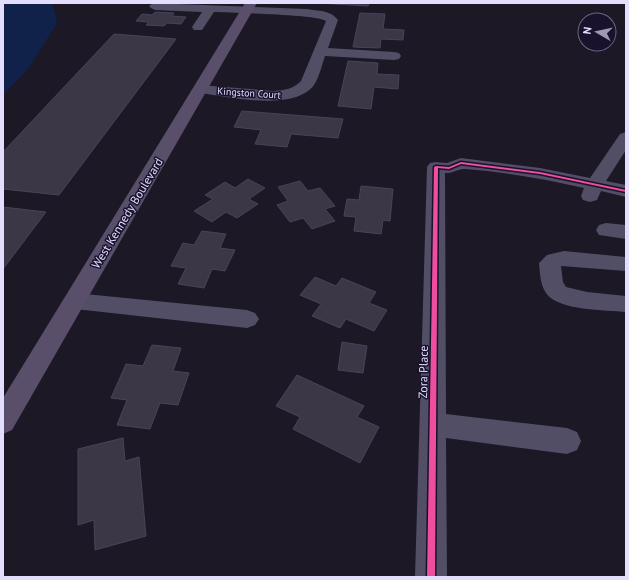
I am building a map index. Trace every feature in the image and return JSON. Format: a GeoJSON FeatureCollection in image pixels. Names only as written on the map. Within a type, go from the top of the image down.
{"type":"FeatureCollection","features":[{"type":"Feature","properties":{"kind":"main road","name":"West Kennedy Boulevard"},"geometry":{"type":"LineString","coordinates":[[3,422],[249,6]]}},
{"type":"Feature","properties":{"kind":"street"},"geometry":{"type":"LineString","coordinates":[[155,6],[211,8],[249,6]]}},
{"type":"Feature","properties":{"kind":"street","name":"Kingston Court"},"geometry":{"type":"LineString","coordinates":[[200,89],[278,96],[294,93],[302,89],[308,83],[332,20],[327,16],[249,6]]}},
{"type":"Feature","properties":{"kind":"street"},"geometry":{"type":"LineString","coordinates":[[198,27],[211,8]]}},
{"type":"Feature","properties":{"kind":"street"},"geometry":{"type":"LineString","coordinates":[[320,52],[394,56]]}},
{"type":"Feature","properties":{"kind":"street"},"geometry":{"type":"LineString","coordinates":[[592,191],[626,137]]}},
{"type":"Feature","properties":{"kind":"street","name":"Zora Place"},"geometry":{"type":"LineString","coordinates":[[431,577],[433,424],[442,168],[459,176],[592,191]]}},
{"type":"Feature","properties":{"kind":"street"},"geometry":{"type":"LineString","coordinates":[[592,191],[626,191]]}},
{"type":"Feature","properties":{"kind":"street"},"geometry":{"type":"LineString","coordinates":[[592,191],[626,203]]}},
{"type":"Feature","properties":{"kind":"street"},"geometry":{"type":"LineString","coordinates":[[606,230],[626,232]]}},
{"type":"Feature","properties":{"kind":"street"},"geometry":{"type":"LineString","coordinates":[[626,264],[564,258],[554,260],[550,263],[555,289],[569,298],[626,304]]}},
{"type":"Feature","properties":{"kind":"street"},"geometry":{"type":"LineString","coordinates":[[75,301],[247,319]]}},
{"type":"Feature","properties":{"kind":"street"},"geometry":{"type":"LineString","coordinates":[[433,424],[567,441]]}},
{"type":"Feature","properties":{"kind":"water"},"geometry":{"type":"Polygon","coordinates":[[[3,3],[52,3],[57,23],[28,69],[3,95],[3,3]]]}},
{"type":"Feature","properties":{"kind":"building"},"geometry":{"type":"Polygon","coordinates":[[[317,3],[369,3],[368,6],[317,3]]]}},
{"type":"Feature","properties":{"kind":"building"},"geometry":{"type":"Polygon","coordinates":[[[155,12],[174,13],[172,16],[186,17],[181,24],[167,23],[164,26],[146,25],[149,22],[136,21],[142,14],[152,15],[155,12]]]}},
{"type":"Feature","properties":{"kind":"building"},"geometry":{"type":"Polygon","coordinates":[[[360,13],[385,14],[383,29],[404,30],[403,40],[381,39],[380,48],[353,47],[360,13]]]}},
{"type":"Feature","properties":{"kind":"building"},"geometry":{"type":"Polygon","coordinates":[[[114,34],[176,39],[59,195],[3,189],[3,152],[114,34]]]}},
{"type":"Feature","properties":{"kind":"building"},"geometry":{"type":"Polygon","coordinates":[[[348,61],[378,63],[377,74],[399,75],[398,89],[374,87],[371,109],[338,106],[348,61]]]}},
{"type":"Feature","properties":{"kind":"building"},"geometry":{"type":"Polygon","coordinates":[[[242,111],[343,119],[338,138],[291,134],[287,147],[255,144],[261,130],[234,127],[242,111]]]}},
{"type":"Feature","properties":{"kind":"building"},"geometry":{"type":"Polygon","coordinates":[[[248,179],[265,188],[249,199],[258,204],[237,218],[226,212],[212,222],[194,211],[213,199],[205,195],[225,182],[235,188],[248,179]]]}},
{"type":"Feature","properties":{"kind":"building"},"geometry":{"type":"Polygon","coordinates":[[[300,181],[308,191],[320,188],[335,206],[325,209],[335,221],[312,229],[303,218],[290,222],[277,205],[288,201],[278,187],[300,181]]]}},
{"type":"Feature","properties":{"kind":"building"},"geometry":{"type":"Polygon","coordinates":[[[361,186],[393,189],[390,221],[383,220],[381,234],[354,231],[356,217],[344,216],[347,199],[359,200],[361,186]]]}},
{"type":"Feature","properties":{"kind":"building"},"geometry":{"type":"Polygon","coordinates":[[[3,207],[46,212],[3,269],[3,207]]]}},
{"type":"Feature","properties":{"kind":"building"},"geometry":{"type":"Polygon","coordinates":[[[202,231],[226,234],[220,248],[235,250],[225,271],[212,269],[204,288],[178,284],[186,268],[171,266],[183,243],[194,245],[202,231]]]}},
{"type":"Feature","properties":{"kind":"building"},"geometry":{"type":"Polygon","coordinates":[[[315,277],[336,286],[342,278],[376,292],[369,303],[387,310],[374,331],[346,319],[340,328],[312,316],[321,304],[300,295],[315,277]]]}},
{"type":"Feature","properties":{"kind":"building"},"geometry":{"type":"Polygon","coordinates":[[[342,342],[367,346],[363,373],[338,370],[342,342]]]}},
{"type":"Feature","properties":{"kind":"building"},"geometry":{"type":"Polygon","coordinates":[[[152,345],[181,348],[173,371],[189,373],[178,405],[160,403],[150,429],[117,425],[127,400],[111,398],[126,364],[143,366],[152,345]]]}},
{"type":"Feature","properties":{"kind":"building"},"geometry":{"type":"Polygon","coordinates":[[[297,375],[364,406],[357,417],[379,427],[360,463],[293,429],[300,417],[276,406],[297,375]]]}},
{"type":"Feature","properties":{"kind":"building"},"geometry":{"type":"Polygon","coordinates":[[[123,438],[125,461],[139,457],[146,536],[95,550],[94,520],[78,525],[78,449],[123,438]]]}},
{"type":"Feature","properties":{"kind":"cycle path"},"geometry":{"type":"LineString","coordinates":[[431,577],[436,167],[449,168],[461,163],[540,173],[626,191]]}}]}
